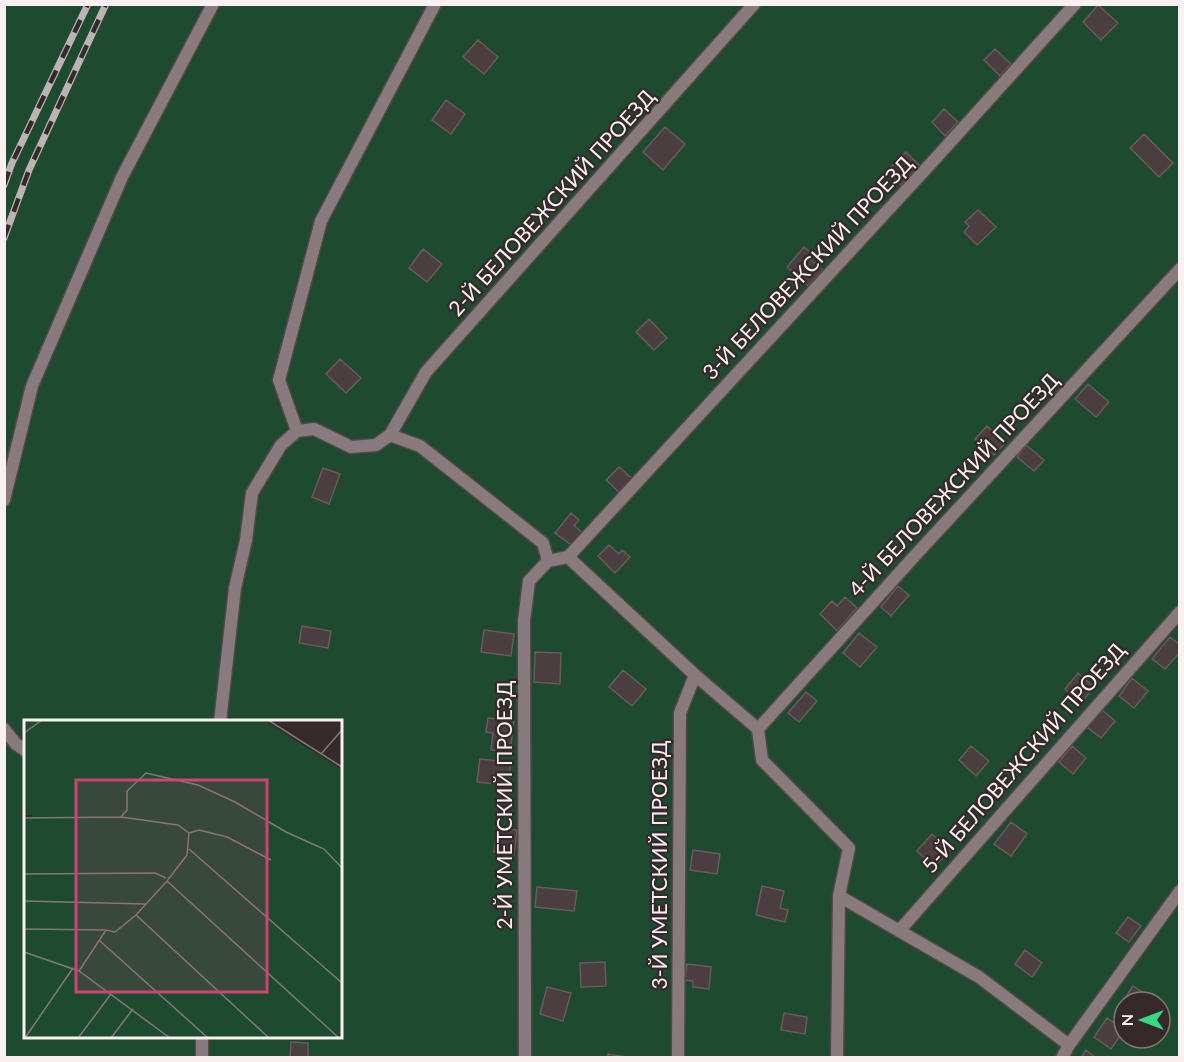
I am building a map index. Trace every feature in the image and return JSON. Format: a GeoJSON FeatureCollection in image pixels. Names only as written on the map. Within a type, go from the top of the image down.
{"type":"FeatureCollection","features":[{"type":"Feature","properties":{"kind":"lane"},"geometry":{"type":"LineString","coordinates":[[4,500],[32,386],[122,177],[213,4]]}},
{"type":"Feature","properties":{"kind":"lane"},"geometry":{"type":"LineString","coordinates":[[297,431],[279,380],[321,221],[435,4]]}},
{"type":"Feature","properties":{"kind":"lane","name":"2-Й БЕЛОВЕЖСКИЙ ПРОЕЗД"},"geometry":{"type":"LineString","coordinates":[[390,435],[426,372],[754,4]]}},
{"type":"Feature","properties":{"kind":"lane","name":"3-Й БЕЛОВЕЖСКИЙ ПРОЕЗД"},"geometry":{"type":"LineString","coordinates":[[568,557],[1075,4]]}},
{"type":"Feature","properties":{"kind":"lane","name":"4-Й БЕЛОВЕЖСКИЙ ПРОЕЗД"},"geometry":{"type":"LineString","coordinates":[[758,729],[1179,269]]}},
{"type":"Feature","properties":{"kind":"lane"},"geometry":{"type":"LineString","coordinates":[[220,720],[235,588],[246,540],[252,493],[281,446],[297,431],[314,429],[351,447],[376,445],[390,435],[420,446],[543,543],[548,561],[568,557],[695,675],[758,729],[762,760],[849,848],[839,896],[837,1058]]}},
{"type":"Feature","properties":{"kind":"lane","name":"2-Й УМЕТСКИЙ ПРОЕЗД"},"geometry":{"type":"LineString","coordinates":[[525,1058],[524,621],[529,581],[548,561]]}},
{"type":"Feature","properties":{"kind":"lane","name":"5-Й БЕЛОВЕЖСКИЙ ПРОЕЗД"},"geometry":{"type":"LineString","coordinates":[[899,931],[1179,612]]}},
{"type":"Feature","properties":{"kind":"lane","name":"3-Й УМЕТСКИЙ ПРОЕЗД"},"geometry":{"type":"LineString","coordinates":[[678,1058],[680,713],[695,675]]}},
{"type":"Feature","properties":{"kind":"lane"},"geometry":{"type":"LineString","coordinates":[[4,729],[16,744],[24,750]]}},
{"type":"Feature","properties":{"kind":"lane"},"geometry":{"type":"LineString","coordinates":[[1062,1058],[1179,891]]}},
{"type":"Feature","properties":{"kind":"lane"},"geometry":{"type":"LineString","coordinates":[[839,896],[979,976],[1069,1045]]}},
{"type":"Feature","properties":{"kind":"lane"},"geometry":{"type":"LineString","coordinates":[[202,1038],[202,1058]]}},
{"type":"Feature","properties":{"kind":"green space"},"geometry":{"type":"Polygon","coordinates":[[[4,5],[1179,5],[1179,1057],[5,1057],[4,5]]]}},
{"type":"Feature","properties":{"kind":"building"},"geometry":{"type":"Polygon","coordinates":[[[1098,5],[1118,23],[1101,40],[1083,22],[1098,5]]]}},
{"type":"Feature","properties":{"kind":"building"},"geometry":{"type":"Polygon","coordinates":[[[478,40],[498,57],[484,74],[463,57],[478,40]]]}},
{"type":"Feature","properties":{"kind":"building"},"geometry":{"type":"Polygon","coordinates":[[[995,49],[1011,64],[1000,76],[984,60],[995,49]]]}},
{"type":"Feature","properties":{"kind":"building"},"geometry":{"type":"Polygon","coordinates":[[[446,100],[465,114],[451,134],[432,120],[446,100]]]}},
{"type":"Feature","properties":{"kind":"building"},"geometry":{"type":"Polygon","coordinates":[[[944,109],[958,122],[945,136],[932,122],[944,109]]]}},
{"type":"Feature","properties":{"kind":"building"},"geometry":{"type":"Polygon","coordinates":[[[665,127],[685,144],[663,170],[643,152],[665,127]]]}},
{"type":"Feature","properties":{"kind":"building"},"geometry":{"type":"Polygon","coordinates":[[[1144,134],[1173,163],[1159,177],[1130,148],[1144,134]]]}},
{"type":"Feature","properties":{"kind":"building"},"geometry":{"type":"Polygon","coordinates":[[[906,152],[920,166],[901,185],[887,171],[906,152]]]}},
{"type":"Feature","properties":{"kind":"building"},"geometry":{"type":"Polygon","coordinates":[[[978,210],[996,227],[977,245],[964,232],[969,226],[965,222],[978,210]]]}},
{"type":"Feature","properties":{"kind":"building"},"geometry":{"type":"Polygon","coordinates":[[[804,247],[815,256],[811,260],[823,270],[808,286],[787,267],[804,247]]]}},
{"type":"Feature","properties":{"kind":"building"},"geometry":{"type":"Polygon","coordinates":[[[423,249],[442,264],[427,282],[409,268],[423,249]]]}},
{"type":"Feature","properties":{"kind":"building"},"geometry":{"type":"Polygon","coordinates":[[[649,319],[667,338],[654,350],[636,332],[649,319]]]}},
{"type":"Feature","properties":{"kind":"building"},"geometry":{"type":"Polygon","coordinates":[[[340,359],[361,378],[346,393],[326,374],[340,359]]]}},
{"type":"Feature","properties":{"kind":"building"},"geometry":{"type":"Polygon","coordinates":[[[1088,384],[1109,402],[1096,417],[1075,399],[1088,384]]]}},
{"type":"Feature","properties":{"kind":"building"},"geometry":{"type":"Polygon","coordinates":[[[987,426],[1005,443],[994,455],[975,439],[987,426]]]}},
{"type":"Feature","properties":{"kind":"building"},"geometry":{"type":"Polygon","coordinates":[[[1026,445],[1044,460],[1034,471],[1017,457],[1026,445]]]}},
{"type":"Feature","properties":{"kind":"building"},"geometry":{"type":"Polygon","coordinates":[[[619,467],[636,482],[623,496],[606,480],[619,467]]]}},
{"type":"Feature","properties":{"kind":"building"},"geometry":{"type":"Polygon","coordinates":[[[323,468],[340,474],[329,504],[312,497],[323,468]]]}},
{"type":"Feature","properties":{"kind":"building"},"geometry":{"type":"Polygon","coordinates":[[[571,513],[579,520],[574,526],[584,534],[574,547],[555,533],[571,513]]]}},
{"type":"Feature","properties":{"kind":"building"},"geometry":{"type":"Polygon","coordinates":[[[609,545],[619,554],[622,550],[630,557],[615,573],[598,556],[609,545]]]}},
{"type":"Feature","properties":{"kind":"building"},"geometry":{"type":"Polygon","coordinates":[[[898,586],[909,595],[891,616],[881,607],[898,586]]]}},
{"type":"Feature","properties":{"kind":"building"},"geometry":{"type":"Polygon","coordinates":[[[845,597],[857,608],[837,631],[820,614],[832,601],[837,606],[845,597]]]}},
{"type":"Feature","properties":{"kind":"building"},"geometry":{"type":"Polygon","coordinates":[[[302,626],[331,631],[328,648],[299,643],[302,626]]]}},
{"type":"Feature","properties":{"kind":"building"},"geometry":{"type":"Polygon","coordinates":[[[484,630],[514,634],[511,656],[481,652],[484,630]]]}},
{"type":"Feature","properties":{"kind":"building"},"geometry":{"type":"Polygon","coordinates":[[[859,633],[877,647],[860,667],[843,653],[859,633]]]}},
{"type":"Feature","properties":{"kind":"building"},"geometry":{"type":"Polygon","coordinates":[[[1170,637],[1180,645],[1180,652],[1165,669],[1152,659],[1170,637]]]}},
{"type":"Feature","properties":{"kind":"building"},"geometry":{"type":"Polygon","coordinates":[[[535,652],[561,653],[560,684],[534,682],[535,652]]]}},
{"type":"Feature","properties":{"kind":"building"},"geometry":{"type":"Polygon","coordinates":[[[623,670],[646,689],[632,706],[609,687],[623,670]]]}},
{"type":"Feature","properties":{"kind":"building"},"geometry":{"type":"Polygon","coordinates":[[[1078,673],[1094,687],[1081,703],[1065,689],[1078,673]]]}},
{"type":"Feature","properties":{"kind":"building"},"geometry":{"type":"Polygon","coordinates":[[[1132,678],[1148,691],[1134,708],[1119,696],[1132,678]]]}},
{"type":"Feature","properties":{"kind":"building"},"geometry":{"type":"Polygon","coordinates":[[[806,692],[817,701],[799,722],[788,713],[806,692]]]}},
{"type":"Feature","properties":{"kind":"building"},"geometry":{"type":"Polygon","coordinates":[[[1101,709],[1115,721],[1101,738],[1087,727],[1101,709]]]}},
{"type":"Feature","properties":{"kind":"building"},"geometry":{"type":"Polygon","coordinates":[[[488,718],[514,721],[510,752],[491,750],[493,733],[486,732],[488,718]]]}},
{"type":"Feature","properties":{"kind":"building"},"geometry":{"type":"Polygon","coordinates":[[[971,746],[989,761],[976,776],[959,760],[971,746]]]}},
{"type":"Feature","properties":{"kind":"building"},"geometry":{"type":"Polygon","coordinates":[[[1072,746],[1086,758],[1073,774],[1059,762],[1072,746]]]}},
{"type":"Feature","properties":{"kind":"building"},"geometry":{"type":"Polygon","coordinates":[[[480,759],[511,762],[508,785],[477,782],[480,759]]]}},
{"type":"Feature","properties":{"kind":"building"},"geometry":{"type":"Polygon","coordinates":[[[1011,822],[1027,834],[1011,856],[994,844],[1011,822]]]}},
{"type":"Feature","properties":{"kind":"building"},"geometry":{"type":"Polygon","coordinates":[[[497,828],[517,830],[514,855],[494,852],[497,828]]]}},
{"type":"Feature","properties":{"kind":"building"},"geometry":{"type":"Polygon","coordinates":[[[932,834],[950,850],[934,867],[917,851],[932,834]]]}},
{"type":"Feature","properties":{"kind":"building"},"geometry":{"type":"Polygon","coordinates":[[[693,850],[720,854],[717,874],[690,870],[693,850]]]}},
{"type":"Feature","properties":{"kind":"building"},"geometry":{"type":"Polygon","coordinates":[[[762,886],[784,891],[780,908],[788,910],[785,922],[756,915],[762,886]]]}},
{"type":"Feature","properties":{"kind":"building"},"geometry":{"type":"Polygon","coordinates":[[[537,887],[577,891],[574,911],[535,907],[537,887]]]}},
{"type":"Feature","properties":{"kind":"building"},"geometry":{"type":"Polygon","coordinates":[[[1128,917],[1141,926],[1129,942],[1116,933],[1128,917]]]}},
{"type":"Feature","properties":{"kind":"building"},"geometry":{"type":"Polygon","coordinates":[[[1025,950],[1042,963],[1032,977],[1015,964],[1025,950]]]}},
{"type":"Feature","properties":{"kind":"building"},"geometry":{"type":"Polygon","coordinates":[[[605,962],[606,986],[581,987],[580,963],[605,962]]]}},
{"type":"Feature","properties":{"kind":"building"},"geometry":{"type":"Polygon","coordinates":[[[687,964],[711,967],[709,989],[693,987],[693,981],[685,980],[687,964]]]}},
{"type":"Feature","properties":{"kind":"building"},"geometry":{"type":"Polygon","coordinates":[[[547,987],[571,993],[563,1021],[540,1014],[547,987]]]}},
{"type":"Feature","properties":{"kind":"building"},"geometry":{"type":"Polygon","coordinates":[[[784,1013],[807,1017],[805,1034],[781,1030],[784,1013]]]}},
{"type":"Feature","properties":{"kind":"building"},"geometry":{"type":"Polygon","coordinates":[[[1107,1018],[1112,1022],[1111,1049],[1094,1037],[1107,1018]]]}},
{"type":"Feature","properties":{"kind":"building"},"geometry":{"type":"Polygon","coordinates":[[[291,1042],[308,1043],[308,1058],[290,1058],[291,1042]]]}},
{"type":"Feature","properties":{"kind":"building"},"geometry":{"type":"Polygon","coordinates":[[[1086,1050],[1096,1058],[1081,1058],[1086,1050]]]}},
{"type":"Feature","properties":{"kind":"building"},"geometry":{"type":"Polygon","coordinates":[[[608,1054],[633,1058],[608,1058],[608,1054]]]}},
{"type":"Feature","properties":{"kind":"railway"},"geometry":{"type":"LineString","coordinates":[[4,185],[12,163],[88,4]]}},
{"type":"Feature","properties":{"kind":"railway"},"geometry":{"type":"LineString","coordinates":[[4,238],[29,170],[106,4]]}}]}
